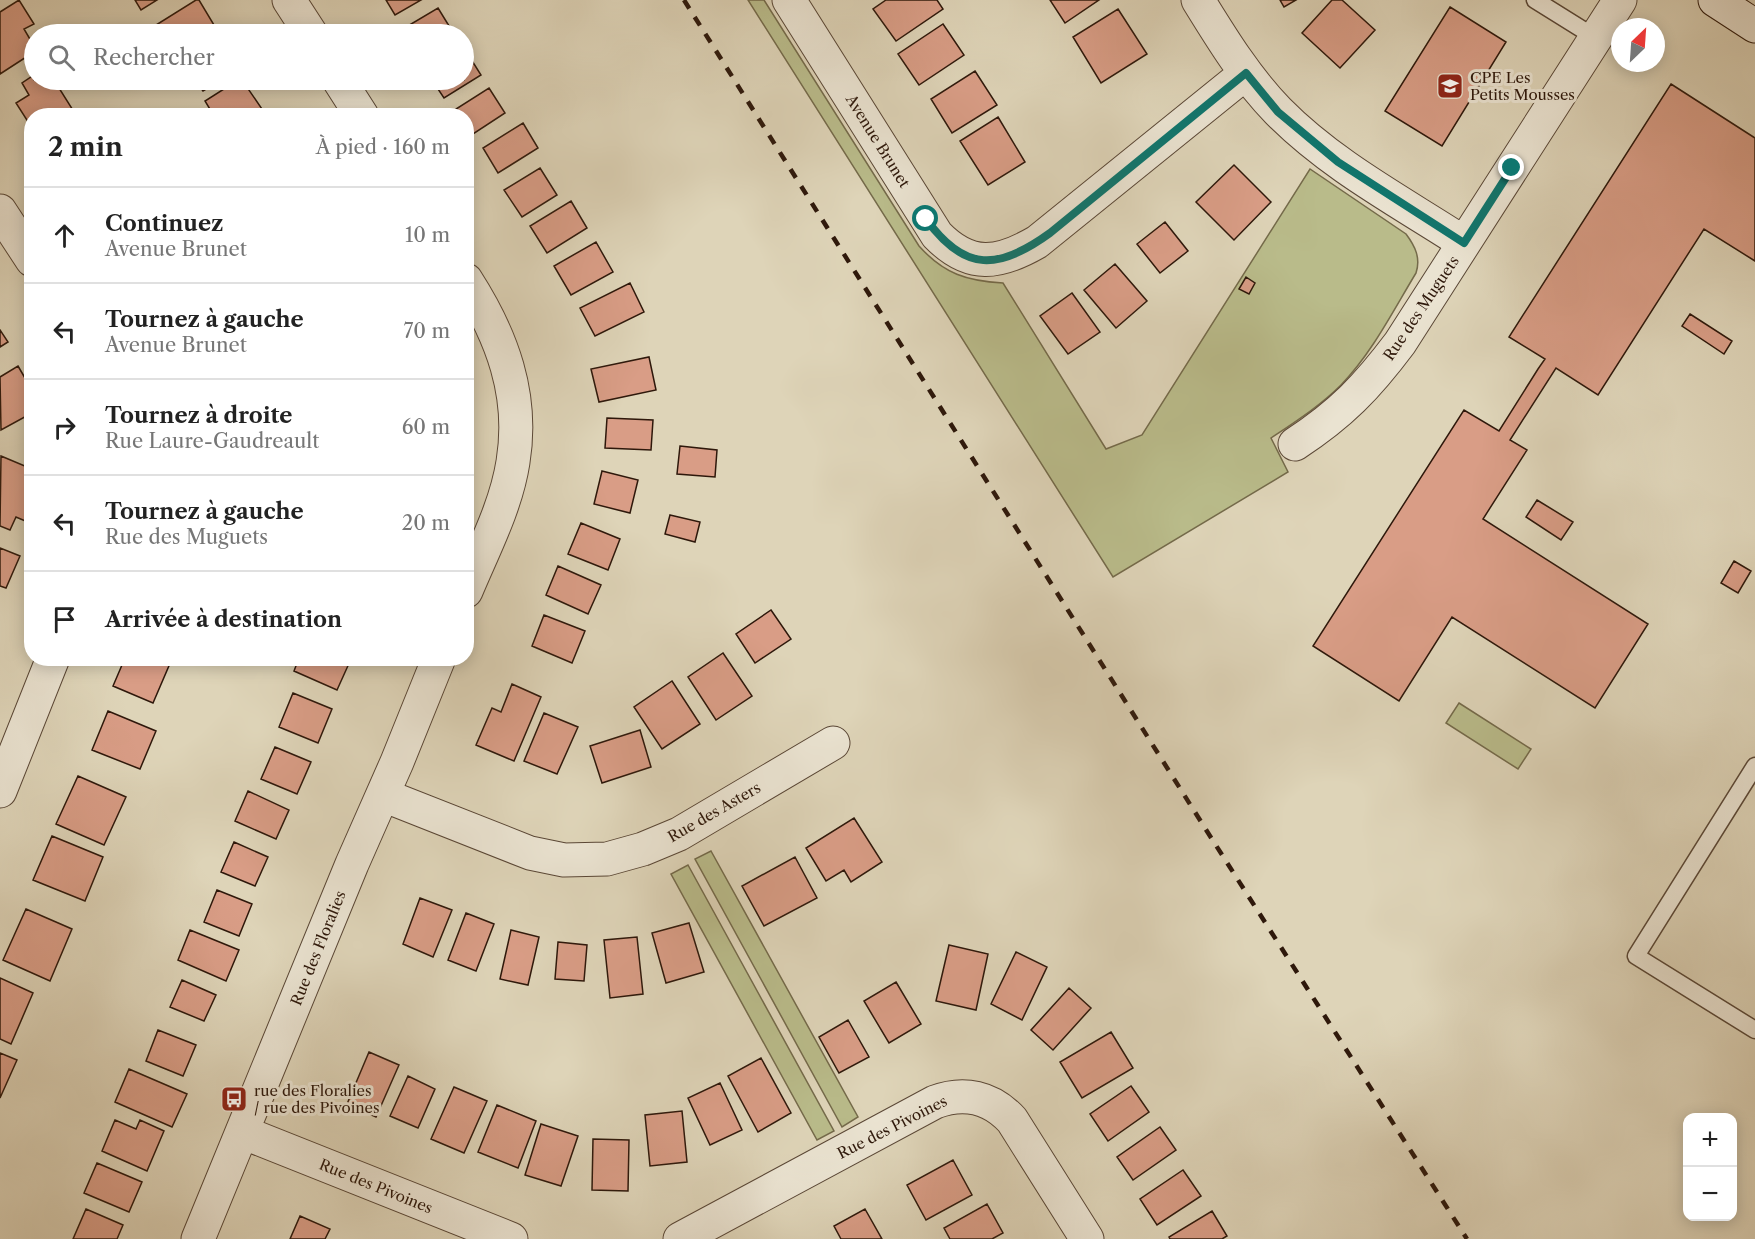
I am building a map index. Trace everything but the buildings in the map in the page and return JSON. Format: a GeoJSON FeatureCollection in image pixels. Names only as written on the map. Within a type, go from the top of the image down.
{"type":"FeatureCollection","features":[{"type":"Feature","properties":{"kind":"street"},"geometry":{"type":"LineString","coordinates":[[289,0],[305,24]]}},
{"type":"Feature","properties":{"kind":"street","name":"Avenue Brunet"},"geometry":{"type":"LineString","coordinates":[[789,0],[937,235],[947,245],[965,256],[985,260],[1017,254],[1044,237],[1246,73]]}},
{"type":"Feature","properties":{"kind":"street"},"geometry":{"type":"LineString","coordinates":[[1198,0],[1246,73],[1278,112],[1338,162],[1464,243]]}},
{"type":"Feature","properties":{"kind":"street","name":"Rue des Muguets"},"geometry":{"type":"LineString","coordinates":[[1295,444],[1322,427],[1366,387],[1406,333],[1620,0]]}},
{"type":"Feature","properties":{"kind":"street"},"geometry":{"type":"LineString","coordinates":[[1715,0],[1755,26]]}},
{"type":"Feature","properties":{"kind":"street"},"geometry":{"type":"LineString","coordinates":[[345,90],[357,108]]}},
{"type":"Feature","properties":{"kind":"street"},"geometry":{"type":"LineString","coordinates":[[0,211],[24,248]]}},
{"type":"Feature","properties":{"kind":"street"},"geometry":{"type":"LineString","coordinates":[[474,294],[490,321],[507,364],[513,385],[517,426],[513,463],[508,483],[474,570]]}},
{"type":"Feature","properties":{"kind":"street"},"geometry":{"type":"LineString","coordinates":[[0,791],[51,666]]}},
{"type":"Feature","properties":{"kind":"street","name":"Rue des Floralies"},"geometry":{"type":"LineString","coordinates":[[198,1239],[436,666]]}},
{"type":"Feature","properties":{"kind":"street","name":"Rue des Asters"},"geometry":{"type":"LineString","coordinates":[[383,795],[530,853],[564,860],[607,859],[643,849],[679,834],[833,743]]}},
{"type":"Feature","properties":{"kind":"street","name":"Rue des Pivoines"},"geometry":{"type":"LineString","coordinates":[[681,1239],[935,1102],[956,1096],[977,1097],[997,1106],[1012,1120],[1087,1239]]}},
{"type":"Feature","properties":{"kind":"street","name":"Rue des Pivoines"},"geometry":{"type":"LineString","coordinates":[[242,1132],[511,1239]]}},
{"type":"Feature","properties":{"kind":"lane"},"geometry":{"type":"LineString","coordinates":[[1535,0],[1596,38]]}},
{"type":"Feature","properties":{"kind":"lane"},"geometry":{"type":"LineString","coordinates":[[1755,766],[1636,956],[1755,1030]]}},
{"type":"Feature","properties":{"kind":"green space"},"geometry":{"type":"Polygon","coordinates":[[[748,0],[764,0],[919,246],[928,256],[947,269],[967,278],[1003,283],[1106,449],[1142,435],[1310,169],[1406,234],[1416,252],[1418,262],[1416,273],[1382,331],[1352,373],[1325,400],[1271,438],[1288,472],[1113,577],[748,0]]]}},
{"type":"Feature","properties":{"kind":"green space"},"geometry":{"type":"Polygon","coordinates":[[[1459,703],[1531,749],[1518,769],[1446,723],[1459,703]]]}},
{"type":"Feature","properties":{"kind":"green space"},"geometry":{"type":"Polygon","coordinates":[[[711,851],[858,1117],[842,1127],[695,859],[711,851]]]}},
{"type":"Feature","properties":{"kind":"green space"},"geometry":{"type":"Polygon","coordinates":[[[688,865],[834,1131],[817,1140],[671,874],[688,865]]]}},
{"type":"Feature","properties":{"kind":"railway"},"geometry":{"type":"LineString","coordinates":[[684,0],[1210,836],[1467,1239]]}},
{"type":"Feature","properties":{"kind":"place","name":"CPE Les Petits Mousses"},"geometry":{"type":"Point","coordinates":[1450,86]}},
{"type":"Feature","properties":{"kind":"place","name":"rue des Floralies / rue des Pivoines"},"geometry":{"type":"Point","coordinates":[234,1099]}},
{"type":"Feature","properties":{"kind":"route"},"geometry":{"type":"LineString","coordinates":[[926,219],[947,245],[965,256],[974,259],[996,260],[1017,254],[1050,233],[1246,73],[1278,112],[1338,162],[1464,243],[1512,168]]}}]}
